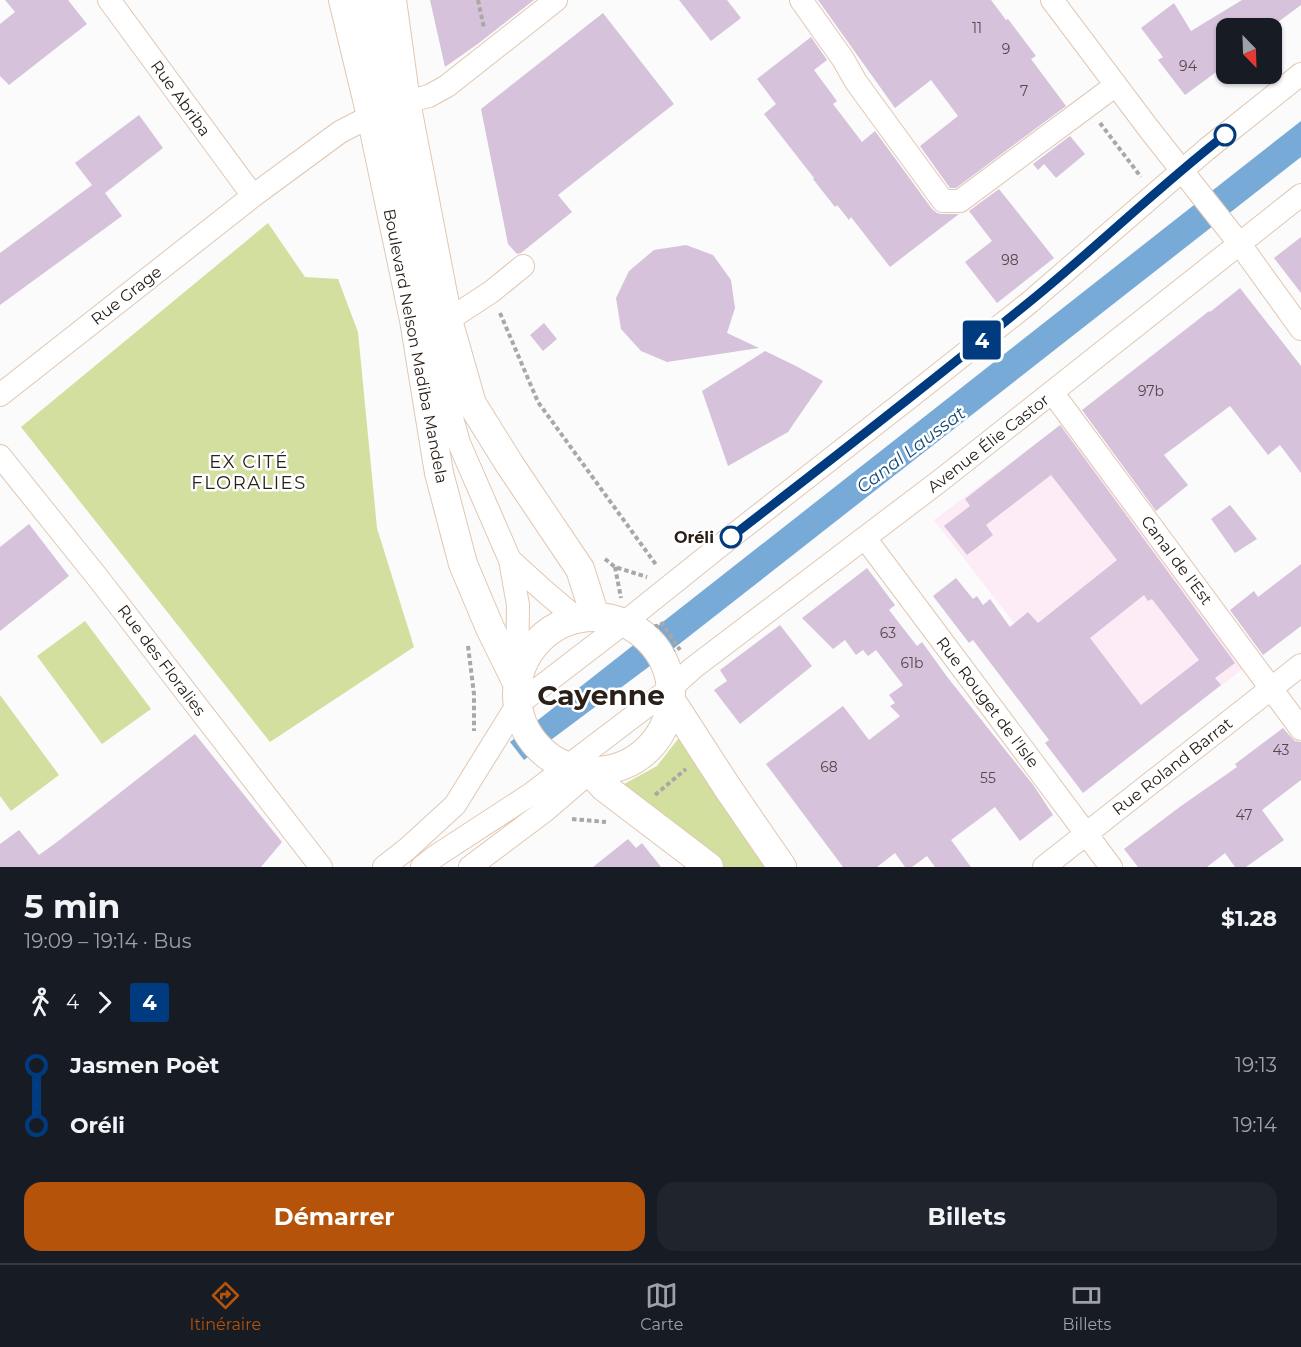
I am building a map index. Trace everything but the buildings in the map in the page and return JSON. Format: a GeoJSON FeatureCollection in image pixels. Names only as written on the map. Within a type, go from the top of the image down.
{"type":"FeatureCollection","features":[{"type":"Feature","properties":{"kind":"main road","name":"Boulevard Nelson Madiba Mandela"},"geometry":{"type":"LineString","coordinates":[[343,0],[371,116],[414,320],[442,484],[463,564],[490,627],[518,703]]}},
{"type":"Feature","properties":{"kind":"main road"},"geometry":{"type":"LineString","coordinates":[[392,0],[406,102],[448,320],[472,404],[580,569],[585,617]]}},
{"type":"Feature","properties":{"kind":"main road"},"geometry":{"type":"LineString","coordinates":[[709,867],[604,788],[530,738],[518,703],[520,670],[535,643],[547,632],[561,624],[585,617],[633,627],[657,648],[727,787],[782,867]]}},
{"type":"Feature","properties":{"kind":"main road"},"geometry":{"type":"LineString","coordinates":[[568,764],[614,769],[645,752],[664,729],[669,716],[674,679]]}},
{"type":"Feature","properties":{"kind":"street","name":"Rue Abriba"},"geometry":{"type":"LineString","coordinates":[[109,0],[253,196]]}},
{"type":"Feature","properties":{"kind":"street"},"geometry":{"type":"LineString","coordinates":[[368,0],[435,357],[459,443],[510,560],[518,605],[518,703]]}},
{"type":"Feature","properties":{"kind":"street"},"geometry":{"type":"LineString","coordinates":[[406,102],[429,96],[447,86],[556,0]]}},
{"type":"Feature","properties":{"kind":"street"},"geometry":{"type":"LineString","coordinates":[[801,0],[843,59],[856,82],[943,201],[960,201],[1116,84]]}},
{"type":"Feature","properties":{"kind":"street"},"geometry":{"type":"LineString","coordinates":[[1052,0],[1232,234],[1301,329]]}},
{"type":"Feature","properties":{"kind":"street"},"geometry":{"type":"LineString","coordinates":[[429,862],[455,805],[518,703],[633,627],[731,537],[1188,179],[1301,74]]}},
{"type":"Feature","properties":{"kind":"street","name":"Rue Grage"},"geometry":{"type":"LineString","coordinates":[[0,395],[253,196],[340,132],[371,116]]}},
{"type":"Feature","properties":{"kind":"street","name":"Avenue Élie Castor"},"geometry":{"type":"LineString","coordinates":[[674,679],[693,668],[865,538],[1052,392],[1232,234],[1301,195]]}},
{"type":"Feature","properties":{"kind":"street"},"geometry":{"type":"LineString","coordinates":[[448,320],[491,292],[523,266]]}},
{"type":"Feature","properties":{"kind":"street","name":"Canal de l'Est"},"geometry":{"type":"LineString","coordinates":[[1052,392],[1301,729]]}},
{"type":"Feature","properties":{"kind":"street","name":"Rue des Floralies"},"geometry":{"type":"LineString","coordinates":[[0,456],[98,578],[321,867]]}},
{"type":"Feature","properties":{"kind":"street","name":"Rue Rouget de l'Isle"},"geometry":{"type":"LineString","coordinates":[[865,538],[1111,867]]}},
{"type":"Feature","properties":{"kind":"street"},"geometry":{"type":"LineString","coordinates":[[510,560],[543,590],[585,617]]}},
{"type":"Feature","properties":{"kind":"street","name":"Rue Roland Barrat"},"geometry":{"type":"LineString","coordinates":[[1044,867],[1301,665]]}},
{"type":"Feature","properties":{"kind":"street"},"geometry":{"type":"LineString","coordinates":[[429,862],[531,794],[568,764]]}},
{"type":"Feature","properties":{"kind":"street"},"geometry":{"type":"LineString","coordinates":[[470,867],[546,810],[568,764]]}},
{"type":"Feature","properties":{"kind":"street"},"geometry":{"type":"LineString","coordinates":[[384,867],[455,805]]}},
{"type":"Feature","properties":{"kind":"path"},"geometry":{"type":"LineString","coordinates":[[478,0],[484,29]]}},
{"type":"Feature","properties":{"kind":"path"},"geometry":{"type":"LineString","coordinates":[[1094,115],[1141,176],[1143,186]]}},
{"type":"Feature","properties":{"kind":"path"},"geometry":{"type":"LineString","coordinates":[[491,292],[538,402],[657,566]]}},
{"type":"Feature","properties":{"kind":"path"},"geometry":{"type":"LineString","coordinates":[[656,618],[664,624],[678,645],[674,679],[672,651],[657,630],[656,618]]}},
{"type":"Feature","properties":{"kind":"path"},"geometry":{"type":"LineString","coordinates":[[652,798],[693,762]]}},
{"type":"Feature","properties":{"kind":"path"},"geometry":{"type":"LineString","coordinates":[[569,819],[603,823],[615,821]]}},
{"type":"Feature","properties":{"kind":"shaded area"},"geometry":{"type":"Polygon","coordinates":[[[1066,421],[1248,665],[1122,762],[934,520],[1066,421]]]}},
{"type":"Feature","properties":{"kind":"green space"},"geometry":{"type":"Polygon","coordinates":[[[268,223],[305,277],[338,279],[358,332],[377,528],[414,647],[270,742],[21,427],[268,223]]]}},
{"type":"Feature","properties":{"kind":"green space"},"geometry":{"type":"Polygon","coordinates":[[[85,621],[151,709],[102,744],[37,656],[85,621]]]}},
{"type":"Feature","properties":{"kind":"green space"},"geometry":{"type":"Polygon","coordinates":[[[0,695],[59,775],[11,811],[0,796],[0,695]]]}},
{"type":"Feature","properties":{"kind":"green space"},"geometry":{"type":"Polygon","coordinates":[[[681,735],[770,867],[724,867],[711,853],[624,784],[657,766],[681,735]]]}},
{"type":"Feature","properties":{"kind":"water","name":"Canal Laussat"},"geometry":{"type":"Polygon","coordinates":[[[1301,121],[1301,157],[678,645],[524,760],[510,742],[1301,121]]]}},
{"type":"Feature","properties":{"kind":"bus line","name":"4"},"geometry":{"type":"LineString","coordinates":[[731,537],[1030,302],[1207,148],[1225,135]]}},
{"type":"Feature","properties":{"kind":"place","name":"Oréli"},"geometry":{"type":"Point","coordinates":[731,537]}},
{"type":"Feature","properties":{"kind":"district","name":"EX CITÉ FLORALIES"},"geometry":{"type":"Point","coordinates":[249,472]}},
{"type":"Feature","properties":{"kind":"district","name":"Cayenne"},"geometry":{"type":"Point","coordinates":[601,695]}}]}
